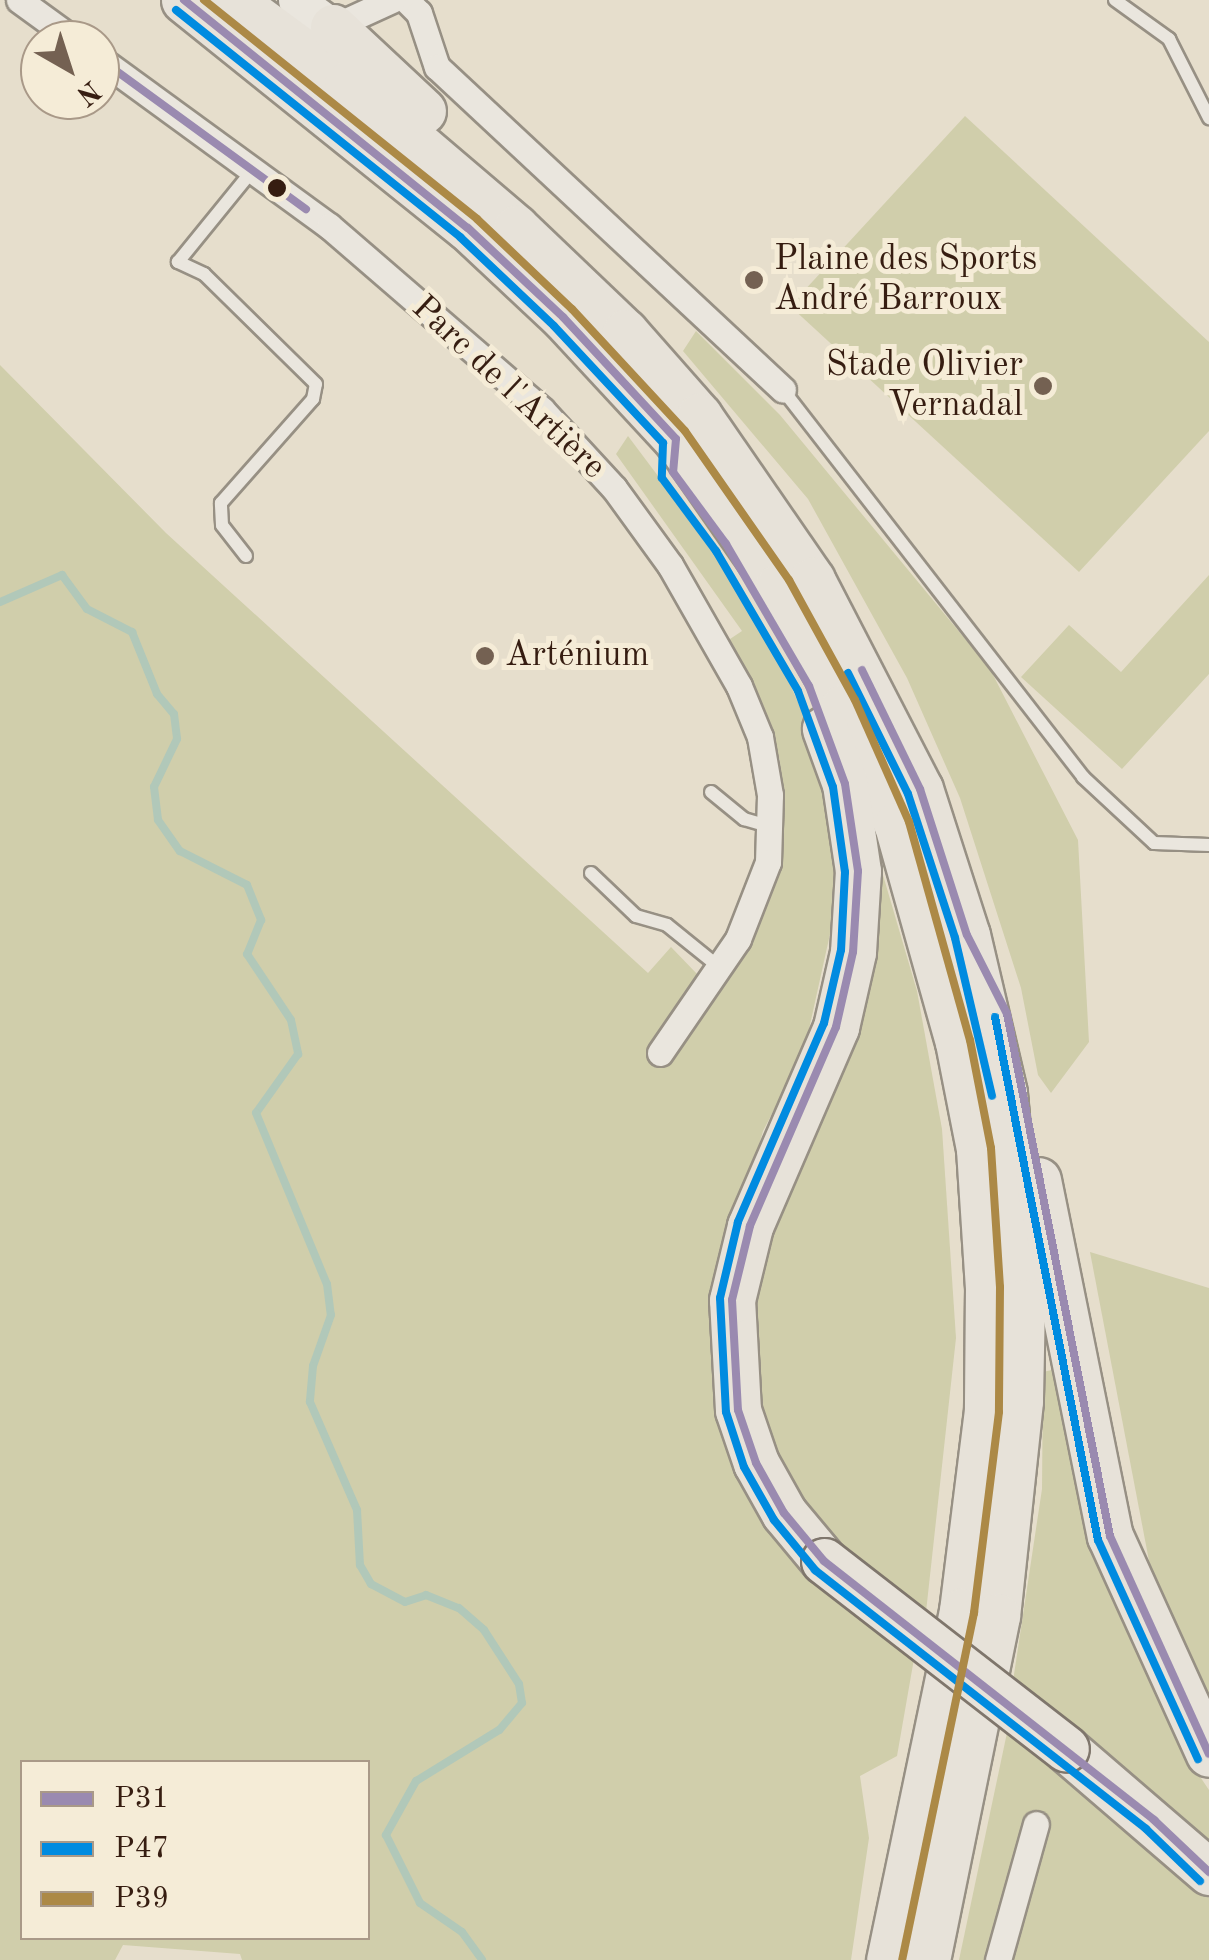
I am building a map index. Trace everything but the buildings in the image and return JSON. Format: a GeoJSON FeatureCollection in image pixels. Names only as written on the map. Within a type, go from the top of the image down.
{"type":"FeatureCollection","features":[{"type":"Feature","properties":{"kind":"highway"},"geometry":{"type":"LineString","coordinates":[[184,0],[468,228],[563,317],[676,439],[778,586],[844,706],[896,825],[932,937],[978,1149],[988,1287],[987,1410],[962,1611],[889,1960]]}},
{"type":"Feature","properties":{"kind":"highway"},"geometry":{"type":"LineString","coordinates":[[233,0],[449,169],[625,332],[699,416],[812,580],[920,789],[967,935],[1004,1093],[1022,1302],[1020,1401],[997,1616],[927,1960]]}},
{"type":"Feature","properties":{"kind":"highway"},"geometry":{"type":"LineString","coordinates":[[333,27],[623,301],[625,332]]}},
{"type":"Feature","properties":{"kind":"highway"},"geometry":{"type":"LineString","coordinates":[[676,439],[673,472],[726,544],[809,686],[845,784],[858,872],[852,952],[836,1027],[750,1226],[732,1300],[738,1410],[756,1463],[784,1513],[824,1561],[1066,1749],[1209,1872]]}},
{"type":"Feature","properties":{"kind":"highway"},"geometry":{"type":"LineString","coordinates":[[967,935],[1007,1014],[1110,1536],[1209,1754]]}},
{"type":"Feature","properties":{"kind":"street"},"geometry":{"type":"LineString","coordinates":[[20,0],[47,20]]}},
{"type":"Feature","properties":{"kind":"street"},"geometry":{"type":"LineString","coordinates":[[296,0],[333,27],[392,0]]}},
{"type":"Feature","properties":{"kind":"street"},"geometry":{"type":"LineString","coordinates":[[406,0],[419,13],[437,67],[461,92],[783,390]]}},
{"type":"Feature","properties":{"kind":"street","name":"Parc de l'Artière"},"geometry":{"type":"LineString","coordinates":[[120,74],[329,226],[542,410],[614,488],[670,564],[740,686],[760,737],[769,826],[768,862],[738,938],[660,1052]]}},
{"type":"Feature","properties":{"kind":"street"},"geometry":{"type":"LineString","coordinates":[[998,1960],[1036,1824]]}},
{"type":"Feature","properties":{"kind":"lane"},"geometry":{"type":"LineString","coordinates":[[1115,0],[1169,39],[1209,118]]}},
{"type":"Feature","properties":{"kind":"lane"},"geometry":{"type":"LineString","coordinates":[[246,556],[222,526],[221,502],[313,399],[316,384],[311,372],[204,274],[178,262],[252,171]]}},
{"type":"Feature","properties":{"kind":"lane"},"geometry":{"type":"LineString","coordinates":[[783,390],[1083,777],[1154,844],[1209,845]]}},
{"type":"Feature","properties":{"kind":"lane"},"geometry":{"type":"LineString","coordinates":[[711,792],[744,819],[769,826]]}},
{"type":"Feature","properties":{"kind":"lane"},"geometry":{"type":"LineString","coordinates":[[591,873],[636,916],[667,925],[719,967]]}},
{"type":"Feature","properties":{"kind":"shaded area","name":"Stade Olivier Vernadal"},"geometry":{"type":"Polygon","coordinates":[[[965,116],[1209,342],[1209,431],[1079,572],[790,306],[965,116]]]}},
{"type":"Feature","properties":{"kind":"shaded area"},"geometry":{"type":"Polygon","coordinates":[[[696,331],[780,415],[990,669],[1078,840],[1089,1042],[1051,1093],[1038,1075],[1021,988],[960,798],[907,678],[808,499],[683,351],[696,331]]]}},
{"type":"Feature","properties":{"kind":"shaded area"},"geometry":{"type":"Polygon","coordinates":[[[0,365],[166,533],[648,973],[671,947],[698,975],[781,846],[780,760],[724,643],[742,631],[616,454],[628,436],[736,580],[785,673],[828,770],[841,884],[804,1052],[763,1131],[719,1287],[741,1463],[915,1653],[897,1756],[860,1776],[869,1838],[851,1960],[242,1960],[240,1954],[123,1945],[115,1960],[0,1960],[0,365]]]}},
{"type":"Feature","properties":{"kind":"shaded area"},"geometry":{"type":"Polygon","coordinates":[[[1209,575],[1209,674],[1122,769],[1021,677],[1069,625],[1121,672],[1209,575]]]}},
{"type":"Feature","properties":{"kind":"shaded area"},"geometry":{"type":"Polygon","coordinates":[[[878,858],[917,991],[942,1129],[956,1338],[926,1612],[843,1551],[796,1503],[766,1432],[751,1351],[755,1276],[878,858]]]}},
{"type":"Feature","properties":{"kind":"shaded area"},"geometry":{"type":"Polygon","coordinates":[[[1090,1252],[1209,1288],[1209,1701],[1150,1566],[1090,1252]]]}},
{"type":"Feature","properties":{"kind":"shaded area"},"geometry":{"type":"Polygon","coordinates":[[[1056,1369],[1088,1545],[1180,1747],[1209,1790],[1209,1852],[1134,1775],[1013,1681],[1042,1489],[1043,1372],[1056,1369]]]}},
{"type":"Feature","properties":{"kind":"shaded area"},"geometry":{"type":"Polygon","coordinates":[[[1008,1728],[1157,1842],[1209,1898],[1209,1960],[959,1960],[1008,1728]]]}},
{"type":"Feature","properties":{"kind":"waterway"},"geometry":{"type":"LineString","coordinates":[[0,602],[62,575],[87,609],[132,632],[157,694],[174,714],[177,739],[154,787],[158,820],[180,851],[247,885],[261,920],[247,954],[291,1020],[298,1054],[256,1113],[327,1284],[331,1315],[313,1366],[310,1402],[357,1510],[360,1565],[371,1584],[405,1602],[426,1595],[459,1608],[484,1630],[519,1684],[522,1703],[499,1730],[416,1781],[386,1835],[420,1903],[462,1932],[482,1960]]}},
{"type":"Feature","properties":{"kind":"transit line","name":"P31"},"geometry":{"type":"LineString","coordinates":[[184,0],[468,228],[563,317],[676,439],[673,472],[726,544],[809,686],[845,784],[858,871],[853,952],[836,1027],[750,1226],[732,1300],[738,1410],[756,1463],[784,1513],[824,1561],[1154,1820],[1209,1872]]}},
{"type":"Feature","properties":{"kind":"transit line","name":"P39"},"geometry":{"type":"LineString","coordinates":[[204,0],[477,219],[572,309],[685,431],[789,580],[855,700],[909,822],[970,1040],[991,1148],[1000,1287],[999,1412],[974,1613],[902,1960]]}},
{"type":"Feature","properties":{"kind":"transit line","name":"P47"},"geometry":{"type":"LineString","coordinates":[[176,10],[460,237],[554,326],[663,443],[662,478],[716,551],[798,691],[833,787],[845,872],[841,950],[824,1023],[738,1222],[720,1298],[726,1412],[744,1467],[774,1520],[815,1570],[1146,1829],[1200,1881]]}},
{"type":"Feature","properties":{"kind":"transit line","name":"P31"},"geometry":{"type":"LineString","coordinates":[[120,74],[306,209]]}},
{"type":"Feature","properties":{"kind":"transit line","name":"P31"},"geometry":{"type":"LineString","coordinates":[[862,670],[920,789],[967,935],[1007,1014],[1110,1536],[1209,1754]]}},
{"type":"Feature","properties":{"kind":"transit line","name":"P47"},"geometry":{"type":"LineString","coordinates":[[848,673],[908,794],[955,938],[992,1096]]}},
{"type":"Feature","properties":{"kind":"transit line","name":"P47"},"geometry":{"type":"LineString","coordinates":[[995,1017],[1098,1540],[1198,1759]]}},
{"type":"Feature","properties":{"kind":"place","name":"Plaine des Sports André Barroux"},"geometry":{"type":"Point","coordinates":[754,280]}},
{"type":"Feature","properties":{"kind":"place","name":"Stade Olivier Vernadal"},"geometry":{"type":"Point","coordinates":[1043,386]}},
{"type":"Feature","properties":{"kind":"place","name":"Arténium"},"geometry":{"type":"Point","coordinates":[485,656]}}]}
